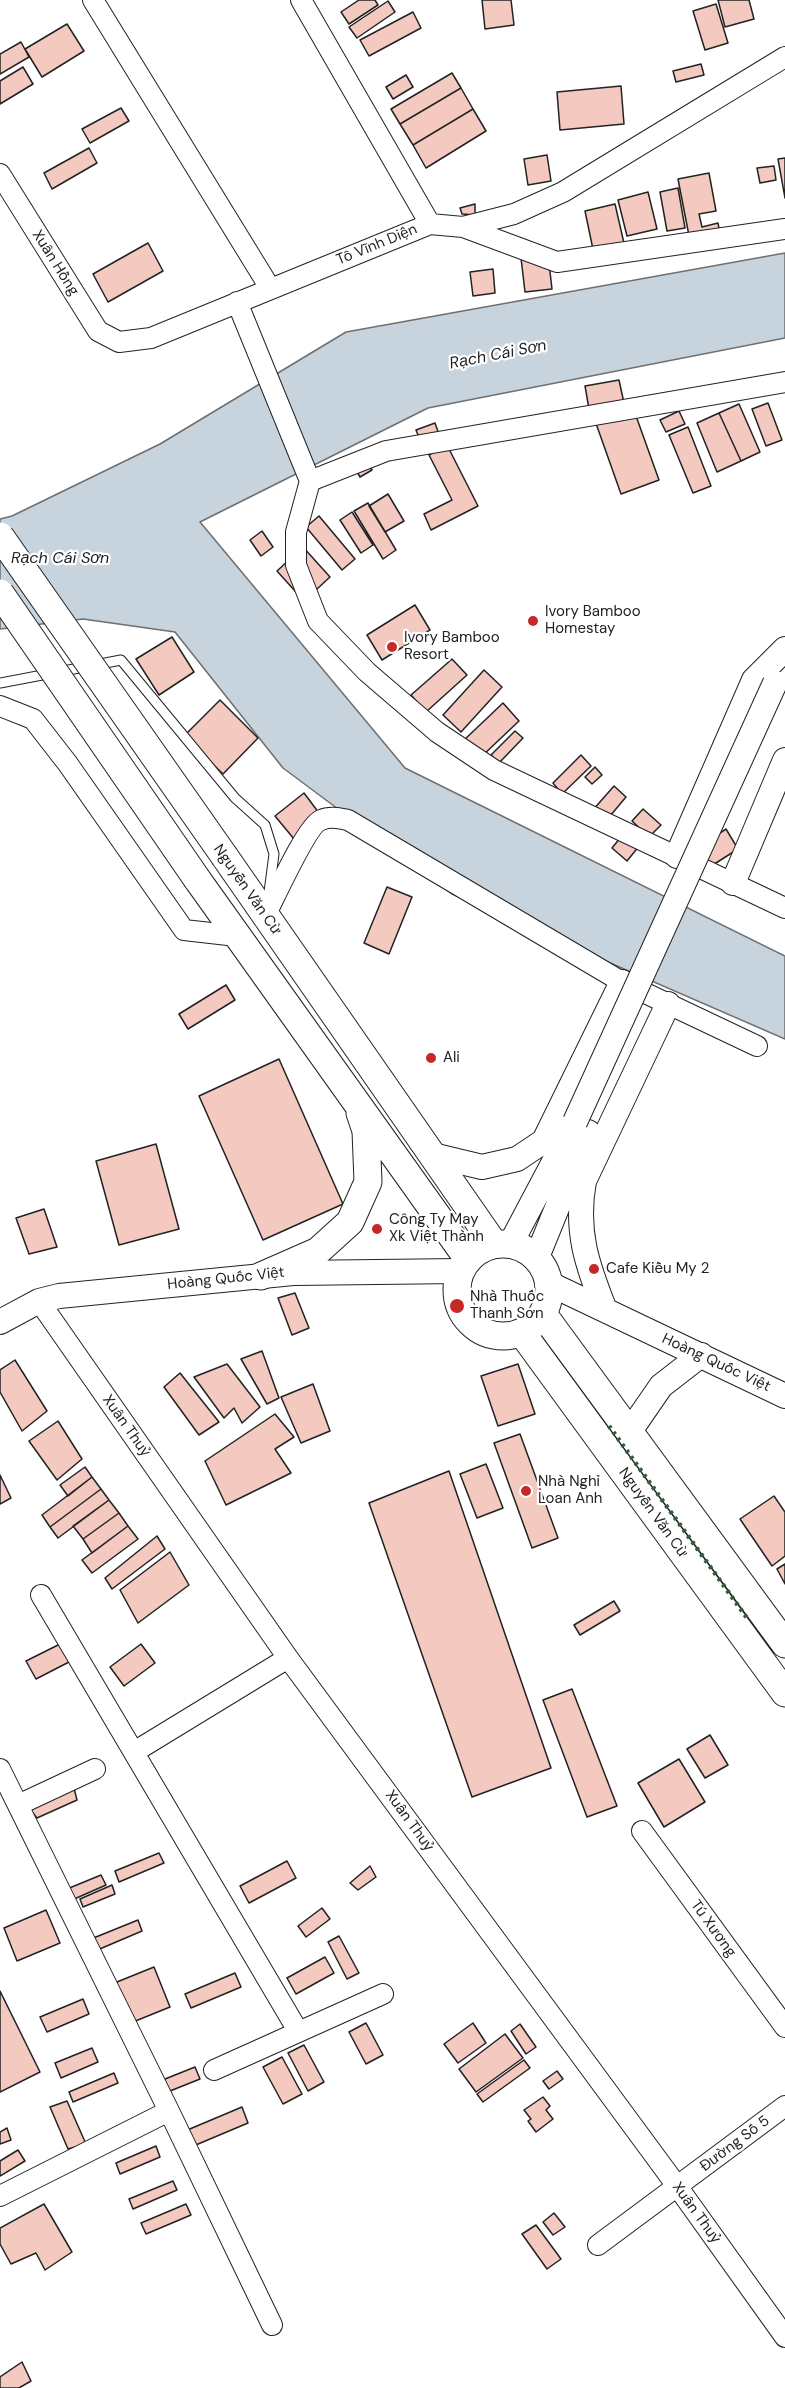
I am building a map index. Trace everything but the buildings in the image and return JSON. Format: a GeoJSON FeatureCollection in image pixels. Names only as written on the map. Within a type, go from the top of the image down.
{"type":"FeatureCollection","features":[{"type":"Feature","properties":{"kind":"main road","name":"Nguyễn Văn Cừ"},"geometry":{"type":"LineString","coordinates":[[0,536],[432,1155],[502,1244]]}},
{"type":"Feature","properties":{"kind":"main road"},"geometry":{"type":"LineString","coordinates":[[0,593],[197,879],[357,1103],[464,1265]]}},
{"type":"Feature","properties":{"kind":"main road"},"geometry":{"type":"LineString","coordinates":[[261,1276],[318,1251],[350,1222],[368,1182],[366,1131],[357,1103]]}},
{"type":"Feature","properties":{"kind":"main road"},"geometry":{"type":"LineString","coordinates":[[502,1244],[525,1248],[537,1257],[550,1284],[549,1299],[543,1314],[522,1333],[505,1336],[489,1334],[475,1327],[465,1316],[458,1302],[457,1286],[464,1265],[482,1248],[502,1244]]}},
{"type":"Feature","properties":{"kind":"main road","name":"Nguyễn Văn Cừ"},"geometry":{"type":"LineString","coordinates":[[543,1314],[785,1644]]}},
{"type":"Feature","properties":{"kind":"main road","name":"Nguyễn Văn Cừ"},"geometry":{"type":"LineString","coordinates":[[522,1333],[785,1693]]}},
{"type":"Feature","properties":{"kind":"street"},"geometry":{"type":"LineString","coordinates":[[93,0],[270,288]]}},
{"type":"Feature","properties":{"kind":"street"},"geometry":{"type":"LineString","coordinates":[[301,0],[430,224]]}},
{"type":"Feature","properties":{"kind":"street","name":"Tô Vĩnh Diện"},"geometry":{"type":"LineString","coordinates":[[119,342],[151,338],[430,224],[463,226],[514,214],[563,192],[785,57]]}},
{"type":"Feature","properties":{"kind":"street","name":"Xuân Hồng"},"geometry":{"type":"LineString","coordinates":[[0,174],[98,331],[119,342]]}},
{"type":"Feature","properties":{"kind":"street"},"geometry":{"type":"LineString","coordinates":[[463,226],[557,262],[785,229]]}},
{"type":"Feature","properties":{"kind":"street"},"geometry":{"type":"LineString","coordinates":[[237,302],[310,481],[296,532],[296,565],[318,621],[367,672],[436,732],[494,770],[785,908]]}},
{"type":"Feature","properties":{"kind":"street"},"geometry":{"type":"LineString","coordinates":[[310,481],[386,451],[785,382]]}},
{"type":"Feature","properties":{"kind":"street"},"geometry":{"type":"LineString","coordinates":[[678,856],[754,680],[785,649]]}},
{"type":"Feature","properties":{"kind":"street"},"geometry":{"type":"LineString","coordinates":[[537,1257],[581,1127],[775,683],[785,672]]}},
{"type":"Feature","properties":{"kind":"street"},"geometry":{"type":"LineString","coordinates":[[502,1244],[581,1127],[785,700]]}},
{"type":"Feature","properties":{"kind":"street"},"geometry":{"type":"LineString","coordinates":[[0,706],[33,719],[68,764],[184,930],[237,936]]}},
{"type":"Feature","properties":{"kind":"street"},"geometry":{"type":"LineString","coordinates":[[733,883],[785,760]]}},
{"type":"Feature","properties":{"kind":"street"},"geometry":{"type":"LineString","coordinates":[[265,916],[304,840],[318,820],[331,817],[348,820],[622,982],[757,1046]]}},
{"type":"Feature","properties":{"kind":"street"},"geometry":{"type":"LineString","coordinates":[[432,1155],[482,1167],[517,1159],[544,1141],[622,982]]}},
{"type":"Feature","properties":{"kind":"street"},"geometry":{"type":"LineString","coordinates":[[605,1310],[589,1270],[582,1242],[581,1200],[584,1181],[668,1004]]}},
{"type":"Feature","properties":{"kind":"street","name":"Hoàng Quốc Việt"},"geometry":{"type":"LineString","coordinates":[[0,1323],[39,1301],[58,1296],[293,1273],[464,1265]]}},
{"type":"Feature","properties":{"kind":"street","name":"Hoàng Quốc Việt"},"geometry":{"type":"LineString","coordinates":[[550,1284],[785,1396]]}},
{"type":"Feature","properties":{"kind":"street","name":"Xuân Thuỷ"},"geometry":{"type":"LineString","coordinates":[[39,1301],[288,1658],[677,2186],[785,2337]]}},
{"type":"Feature","properties":{"kind":"street"},"geometry":{"type":"LineString","coordinates":[[630,1431],[661,1386],[701,1356]]}},
{"type":"Feature","properties":{"kind":"street"},"geometry":{"type":"LineString","coordinates":[[40,1595],[298,2031]]}},
{"type":"Feature","properties":{"kind":"street"},"geometry":{"type":"LineString","coordinates":[[134,1752],[288,1658]]}},
{"type":"Feature","properties":{"kind":"street"},"geometry":{"type":"LineString","coordinates":[[0,1769],[272,2325]]}},
{"type":"Feature","properties":{"kind":"street"},"geometry":{"type":"LineString","coordinates":[[18,1805],[95,1769]]}},
{"type":"Feature","properties":{"kind":"street","name":"Tú Xương"},"geometry":{"type":"LineString","coordinates":[[642,1831],[785,2027]]}},
{"type":"Feature","properties":{"kind":"street"},"geometry":{"type":"LineString","coordinates":[[214,2070],[383,1994]]}},
{"type":"Feature","properties":{"kind":"street","name":"Đường Số 5"},"geometry":{"type":"LineString","coordinates":[[598,2245],[785,2106]]}},
{"type":"Feature","properties":{"kind":"street"},"geometry":{"type":"LineString","coordinates":[[0,2196],[169,2111]]}},
{"type":"Feature","properties":{"kind":"lane"},"geometry":{"type":"LineString","coordinates":[[0,683],[121,660],[235,798],[265,825],[274,854],[265,916]]}},
{"type":"Feature","properties":{"kind":"water","name":"Rạch Cái Sơn"},"geometry":{"type":"Polygon","coordinates":[[[785,253],[785,338],[428,408],[200,522],[405,768],[785,956],[785,1039],[452,894],[283,768],[175,632],[83,619],[0,629],[0,519],[12,516],[160,444],[346,332],[785,253]]]}},
{"type":"Feature","properties":{"kind":"hedge"},"geometry":{"type":"LineString","coordinates":[[609,1426],[747,1618]]}},
{"type":"Feature","properties":{"kind":"place","name":"Ivory Bamboo Homestay"},"geometry":{"type":"Point","coordinates":[533,621]}},
{"type":"Feature","properties":{"kind":"place","name":"Ivory Bamboo Resort"},"geometry":{"type":"Point","coordinates":[392,647]}},
{"type":"Feature","properties":{"kind":"place","name":"Ali"},"geometry":{"type":"Point","coordinates":[431,1058]}},
{"type":"Feature","properties":{"kind":"place","name":"Công Ty May Xk Việt Thành"},"geometry":{"type":"Point","coordinates":[377,1229]}},
{"type":"Feature","properties":{"kind":"place","name":"Cafe Kiều My 2"},"geometry":{"type":"Point","coordinates":[594,1269]}},
{"type":"Feature","properties":{"kind":"place","name":"Nhà Thuốc Thanh Sơn"},"geometry":{"type":"Point","coordinates":[457,1306]}},
{"type":"Feature","properties":{"kind":"place","name":"Nhà Nghỉ Loan Anh"},"geometry":{"type":"Point","coordinates":[526,1491]}}]}
